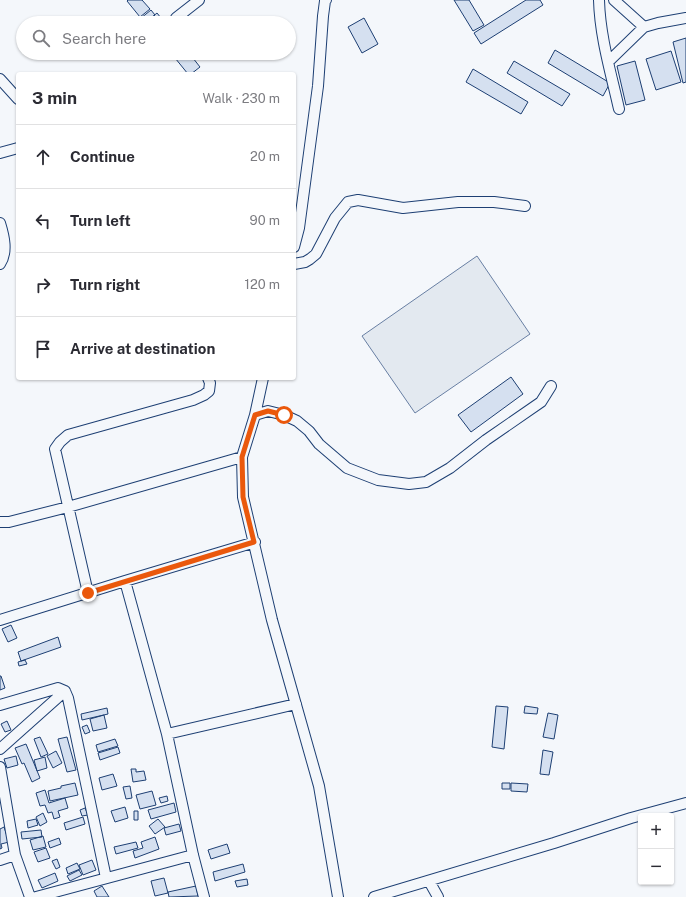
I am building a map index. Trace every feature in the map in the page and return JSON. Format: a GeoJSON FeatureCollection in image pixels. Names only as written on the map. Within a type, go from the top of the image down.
{"type":"FeatureCollection","features":[{"type":"Feature","properties":{"kind":"street"},"geometry":{"type":"LineString","coordinates":[[179,16],[199,0]]}},
{"type":"Feature","properties":{"kind":"street"},"geometry":{"type":"LineString","coordinates":[[296,227],[318,86],[325,0]]}},
{"type":"Feature","properties":{"kind":"street"},"geometry":{"type":"LineString","coordinates":[[599,0],[599,17],[619,109]]}},
{"type":"Feature","properties":{"kind":"street"},"geometry":{"type":"LineString","coordinates":[[614,0],[644,27]]}},
{"type":"Feature","properties":{"kind":"street"},"geometry":{"type":"LineString","coordinates":[[608,62],[644,27],[686,18]]}},
{"type":"Feature","properties":{"kind":"street"},"geometry":{"type":"LineString","coordinates":[[0,79],[16,97]]}},
{"type":"Feature","properties":{"kind":"street"},"geometry":{"type":"LineString","coordinates":[[0,153],[16,149]]}},
{"type":"Feature","properties":{"kind":"street"},"geometry":{"type":"LineString","coordinates":[[296,264],[306,262],[316,254],[335,218],[348,202],[358,200],[403,208],[458,202],[494,202],[524,206]]}},
{"type":"Feature","properties":{"kind":"street"},"geometry":{"type":"LineString","coordinates":[[0,223],[5,253],[0,264]]}},
{"type":"Feature","properties":{"kind":"street"},"geometry":{"type":"LineString","coordinates":[[88,593],[55,449],[68,435],[193,400],[209,391],[209,380]]}},
{"type":"Feature","properties":{"kind":"street"},"geometry":{"type":"LineString","coordinates":[[263,380],[255,415],[242,457],[243,497],[272,620],[319,786],[338,897]]}},
{"type":"Feature","properties":{"kind":"street"},"geometry":{"type":"LineString","coordinates":[[255,415],[268,411],[284,415],[297,421],[309,431],[319,444],[348,468],[378,480],[409,484],[426,482],[450,468],[486,440],[541,402],[551,386]]}},
{"type":"Feature","properties":{"kind":"street"},"geometry":{"type":"LineString","coordinates":[[0,522],[9,522],[68,507],[242,457]]}},
{"type":"Feature","properties":{"kind":"street"},"geometry":{"type":"LineString","coordinates":[[0,620],[254,542]]}},
{"type":"Feature","properties":{"kind":"street"},"geometry":{"type":"LineString","coordinates":[[125,581],[167,734],[193,855],[204,897]]}},
{"type":"Feature","properties":{"kind":"street"},"geometry":{"type":"LineString","coordinates":[[0,705],[58,688],[65,691],[68,698],[106,878]]}},
{"type":"Feature","properties":{"kind":"street"},"geometry":{"type":"LineString","coordinates":[[0,749],[65,691]]}},
{"type":"Feature","properties":{"kind":"street"},"geometry":{"type":"LineString","coordinates":[[167,734],[296,704]]}},
{"type":"Feature","properties":{"kind":"street"},"geometry":{"type":"LineString","coordinates":[[0,767],[15,855],[30,897]]}},
{"type":"Feature","properties":{"kind":"street"},"geometry":{"type":"LineString","coordinates":[[374,897],[554,843],[631,818],[686,803]]}},
{"type":"Feature","properties":{"kind":"street"},"geometry":{"type":"LineString","coordinates":[[0,860],[15,855]]}},
{"type":"Feature","properties":{"kind":"street"},"geometry":{"type":"LineString","coordinates":[[36,897],[193,855]]}},
{"type":"Feature","properties":{"kind":"street"},"geometry":{"type":"LineString","coordinates":[[429,881],[438,897]]}},
{"type":"Feature","properties":{"kind":"shaded area"},"geometry":{"type":"Polygon","coordinates":[[[477,256],[530,334],[415,413],[362,336],[477,256]]]}},
{"type":"Feature","properties":{"kind":"building"},"geometry":{"type":"Polygon","coordinates":[[[142,0],[150,9],[139,16],[127,1],[142,0]]]}},
{"type":"Feature","properties":{"kind":"building"},"geometry":{"type":"Polygon","coordinates":[[[454,0],[469,0],[484,25],[473,31],[454,0]]]}},
{"type":"Feature","properties":{"kind":"building"},"geometry":{"type":"Polygon","coordinates":[[[526,0],[540,0],[543,5],[481,44],[474,33],[526,0]]]}},
{"type":"Feature","properties":{"kind":"building"},"geometry":{"type":"Polygon","coordinates":[[[151,10],[155,15],[154,16],[144,16],[151,10]]]}},
{"type":"Feature","properties":{"kind":"building"},"geometry":{"type":"Polygon","coordinates":[[[364,18],[378,44],[362,53],[348,27],[364,18]]]}},
{"type":"Feature","properties":{"kind":"building"},"geometry":{"type":"Polygon","coordinates":[[[686,38],[686,82],[683,83],[673,42],[686,38]]]}},
{"type":"Feature","properties":{"kind":"building"},"geometry":{"type":"Polygon","coordinates":[[[555,50],[610,83],[603,96],[548,63],[555,50]]]}},
{"type":"Feature","properties":{"kind":"building"},"geometry":{"type":"Polygon","coordinates":[[[671,51],[681,82],[656,90],[646,59],[671,51]]]}},
{"type":"Feature","properties":{"kind":"building"},"geometry":{"type":"Polygon","coordinates":[[[177,60],[194,60],[200,67],[194,72],[186,72],[177,60]]]}},
{"type":"Feature","properties":{"kind":"building"},"geometry":{"type":"Polygon","coordinates":[[[514,61],[570,94],[562,106],[507,73],[514,61]]]}},
{"type":"Feature","properties":{"kind":"building"},"geometry":{"type":"Polygon","coordinates":[[[635,61],[645,100],[626,105],[617,66],[635,61]]]}},
{"type":"Feature","properties":{"kind":"building"},"geometry":{"type":"Polygon","coordinates":[[[473,69],[528,102],[521,114],[466,82],[473,69]]]}},
{"type":"Feature","properties":{"kind":"building"},"geometry":{"type":"Polygon","coordinates":[[[511,377],[523,394],[471,432],[458,415],[511,377]]]}},
{"type":"Feature","properties":{"kind":"building"},"geometry":{"type":"Polygon","coordinates":[[[11,625],[17,638],[8,642],[2,629],[11,625]]]}},
{"type":"Feature","properties":{"kind":"building"},"geometry":{"type":"Polygon","coordinates":[[[58,637],[61,647],[21,661],[18,652],[58,637]]]}},
{"type":"Feature","properties":{"kind":"building"},"geometry":{"type":"Polygon","coordinates":[[[25,660],[27,664],[19,666],[18,662],[25,660]]]}},
{"type":"Feature","properties":{"kind":"building"},"geometry":{"type":"Polygon","coordinates":[[[0,676],[5,688],[0,690],[0,676]]]}},
{"type":"Feature","properties":{"kind":"building"},"geometry":{"type":"Polygon","coordinates":[[[496,706],[508,707],[504,749],[492,747],[496,706]]]}},
{"type":"Feature","properties":{"kind":"building"},"geometry":{"type":"Polygon","coordinates":[[[525,706],[538,708],[537,714],[524,713],[525,706]]]}},
{"type":"Feature","properties":{"kind":"building"},"geometry":{"type":"Polygon","coordinates":[[[107,708],[108,714],[82,720],[81,714],[107,708]]]}},
{"type":"Feature","properties":{"kind":"building"},"geometry":{"type":"Polygon","coordinates":[[[548,713],[558,715],[554,739],[543,737],[548,713]]]}},
{"type":"Feature","properties":{"kind":"building"},"geometry":{"type":"Polygon","coordinates":[[[104,715],[107,728],[93,731],[90,719],[104,715]]]}},
{"type":"Feature","properties":{"kind":"building"},"geometry":{"type":"Polygon","coordinates":[[[7,721],[11,730],[5,732],[1,724],[7,721]]]}},
{"type":"Feature","properties":{"kind":"building"},"geometry":{"type":"Polygon","coordinates":[[[87,725],[90,732],[85,734],[82,727],[87,725]]]}},
{"type":"Feature","properties":{"kind":"building"},"geometry":{"type":"Polygon","coordinates":[[[40,737],[48,754],[41,757],[34,739],[40,737]]]}},
{"type":"Feature","properties":{"kind":"building"},"geometry":{"type":"Polygon","coordinates":[[[67,737],[76,770],[67,772],[58,739],[67,737]]]}},
{"type":"Feature","properties":{"kind":"building"},"geometry":{"type":"Polygon","coordinates":[[[115,739],[118,746],[98,752],[96,745],[115,739]]]}},
{"type":"Feature","properties":{"kind":"building"},"geometry":{"type":"Polygon","coordinates":[[[26,744],[40,778],[32,782],[24,763],[22,764],[15,748],[26,744]]]}},
{"type":"Feature","properties":{"kind":"building"},"geometry":{"type":"Polygon","coordinates":[[[118,747],[120,753],[100,760],[98,753],[118,747]]]}},
{"type":"Feature","properties":{"kind":"building"},"geometry":{"type":"Polygon","coordinates":[[[543,750],[553,752],[549,775],[540,774],[543,750]]]}},
{"type":"Feature","properties":{"kind":"building"},"geometry":{"type":"Polygon","coordinates":[[[56,751],[62,763],[53,768],[47,756],[56,751]]]}},
{"type":"Feature","properties":{"kind":"building"},"geometry":{"type":"Polygon","coordinates":[[[16,756],[18,765],[7,768],[4,759],[16,756]]]}},
{"type":"Feature","properties":{"kind":"building"},"geometry":{"type":"Polygon","coordinates":[[[45,757],[47,768],[37,771],[34,760],[45,757]]]}},
{"type":"Feature","properties":{"kind":"building"},"geometry":{"type":"Polygon","coordinates":[[[131,769],[136,769],[136,772],[144,771],[146,780],[133,782],[131,769]]]}},
{"type":"Feature","properties":{"kind":"building"},"geometry":{"type":"Polygon","coordinates":[[[113,774],[117,786],[102,790],[99,778],[113,774]]]}},
{"type":"Feature","properties":{"kind":"building"},"geometry":{"type":"Polygon","coordinates":[[[75,783],[78,795],[50,801],[48,791],[75,783]]]}},
{"type":"Feature","properties":{"kind":"building"},"geometry":{"type":"Polygon","coordinates":[[[502,783],[510,783],[510,789],[502,789],[502,783]]]}},
{"type":"Feature","properties":{"kind":"building"},"geometry":{"type":"Polygon","coordinates":[[[511,783],[528,784],[527,792],[511,791],[511,783]]]}},
{"type":"Feature","properties":{"kind":"building"},"geometry":{"type":"Polygon","coordinates":[[[130,786],[132,798],[126,799],[123,787],[130,786]]]}},
{"type":"Feature","properties":{"kind":"building"},"geometry":{"type":"Polygon","coordinates":[[[45,790],[49,803],[65,798],[68,808],[58,811],[60,817],[54,819],[52,812],[48,813],[45,805],[40,806],[36,793],[45,790]]]}},
{"type":"Feature","properties":{"kind":"building"},"geometry":{"type":"Polygon","coordinates":[[[152,791],[156,805],[140,809],[136,795],[152,791]]]}},
{"type":"Feature","properties":{"kind":"building"},"geometry":{"type":"Polygon","coordinates":[[[167,796],[168,801],[161,803],[159,798],[167,796]]]}},
{"type":"Feature","properties":{"kind":"building"},"geometry":{"type":"Polygon","coordinates":[[[174,803],[176,812],[151,819],[148,810],[174,803]]]}},
{"type":"Feature","properties":{"kind":"building"},"geometry":{"type":"Polygon","coordinates":[[[125,807],[128,818],[115,822],[111,811],[125,807]]]}},
{"type":"Feature","properties":{"kind":"building"},"geometry":{"type":"Polygon","coordinates":[[[85,808],[88,815],[82,816],[80,810],[85,808]]]}},
{"type":"Feature","properties":{"kind":"building"},"geometry":{"type":"Polygon","coordinates":[[[134,811],[138,811],[138,820],[134,820],[134,811]]]}},
{"type":"Feature","properties":{"kind":"building"},"geometry":{"type":"Polygon","coordinates":[[[43,813],[47,822],[40,826],[36,817],[43,813]]]}},
{"type":"Feature","properties":{"kind":"building"},"geometry":{"type":"Polygon","coordinates":[[[83,817],[85,824],[66,830],[64,823],[83,817]]]}},
{"type":"Feature","properties":{"kind":"building"},"geometry":{"type":"Polygon","coordinates":[[[36,819],[38,825],[28,828],[27,821],[36,819]]]}},
{"type":"Feature","properties":{"kind":"building"},"geometry":{"type":"Polygon","coordinates":[[[158,819],[165,827],[155,834],[149,826],[158,819]]]}},
{"type":"Feature","properties":{"kind":"building"},"geometry":{"type":"Polygon","coordinates":[[[179,824],[181,831],[166,835],[164,828],[179,824]]]}},
{"type":"Feature","properties":{"kind":"building"},"geometry":{"type":"Polygon","coordinates":[[[4,827],[9,842],[1,844],[2,848],[0,849],[0,829],[4,827]]]}},
{"type":"Feature","properties":{"kind":"building"},"geometry":{"type":"Polygon","coordinates":[[[41,830],[42,837],[22,839],[21,832],[41,830]]]}},
{"type":"Feature","properties":{"kind":"building"},"geometry":{"type":"Polygon","coordinates":[[[43,836],[46,847],[33,850],[30,840],[43,836]]]}},
{"type":"Feature","properties":{"kind":"building"},"geometry":{"type":"Polygon","coordinates":[[[155,837],[159,849],[135,858],[133,851],[143,848],[141,842],[155,837]]]}},
{"type":"Feature","properties":{"kind":"building"},"geometry":{"type":"Polygon","coordinates":[[[59,838],[61,844],[50,848],[48,842],[59,838]]]}},
{"type":"Feature","properties":{"kind":"building"},"geometry":{"type":"Polygon","coordinates":[[[136,842],[138,848],[116,854],[114,847],[136,842]]]}},
{"type":"Feature","properties":{"kind":"building"},"geometry":{"type":"Polygon","coordinates":[[[227,844],[230,853],[211,859],[208,850],[227,844]]]}},
{"type":"Feature","properties":{"kind":"building"},"geometry":{"type":"Polygon","coordinates":[[[46,848],[50,858],[38,862],[34,852],[46,848]]]}},
{"type":"Feature","properties":{"kind":"building"},"geometry":{"type":"Polygon","coordinates":[[[57,859],[60,867],[56,869],[52,861],[57,859]]]}},
{"type":"Feature","properties":{"kind":"building"},"geometry":{"type":"Polygon","coordinates":[[[92,860],[96,870],[83,875],[79,865],[92,860]]]}},
{"type":"Feature","properties":{"kind":"building"},"geometry":{"type":"Polygon","coordinates":[[[77,863],[80,869],[68,874],[66,868],[77,863]]]}},
{"type":"Feature","properties":{"kind":"building"},"geometry":{"type":"Polygon","coordinates":[[[243,864],[245,872],[215,881],[213,872],[243,864]]]}},
{"type":"Feature","properties":{"kind":"building"},"geometry":{"type":"Polygon","coordinates":[[[79,870],[82,875],[70,881],[67,876],[79,870]]]}},
{"type":"Feature","properties":{"kind":"building"},"geometry":{"type":"Polygon","coordinates":[[[55,873],[58,881],[42,888],[38,880],[55,873]]]}},
{"type":"Feature","properties":{"kind":"building"},"geometry":{"type":"Polygon","coordinates":[[[164,878],[168,893],[155,896],[151,881],[164,878]]]}},
{"type":"Feature","properties":{"kind":"building"},"geometry":{"type":"Polygon","coordinates":[[[247,879],[248,885],[237,887],[235,881],[247,879]]]}},
{"type":"Feature","properties":{"kind":"building"},"geometry":{"type":"Polygon","coordinates":[[[102,886],[109,897],[97,897],[94,891],[102,886]]]}},
{"type":"Feature","properties":{"kind":"building"},"geometry":{"type":"Polygon","coordinates":[[[196,886],[198,896],[169,897],[168,892],[196,886]]]}},
{"type":"Feature","properties":{"kind":"route"},"geometry":{"type":"LineString","coordinates":[[88,593],[254,542],[243,497],[242,457],[255,415],[268,411],[284,415]]}}]}
